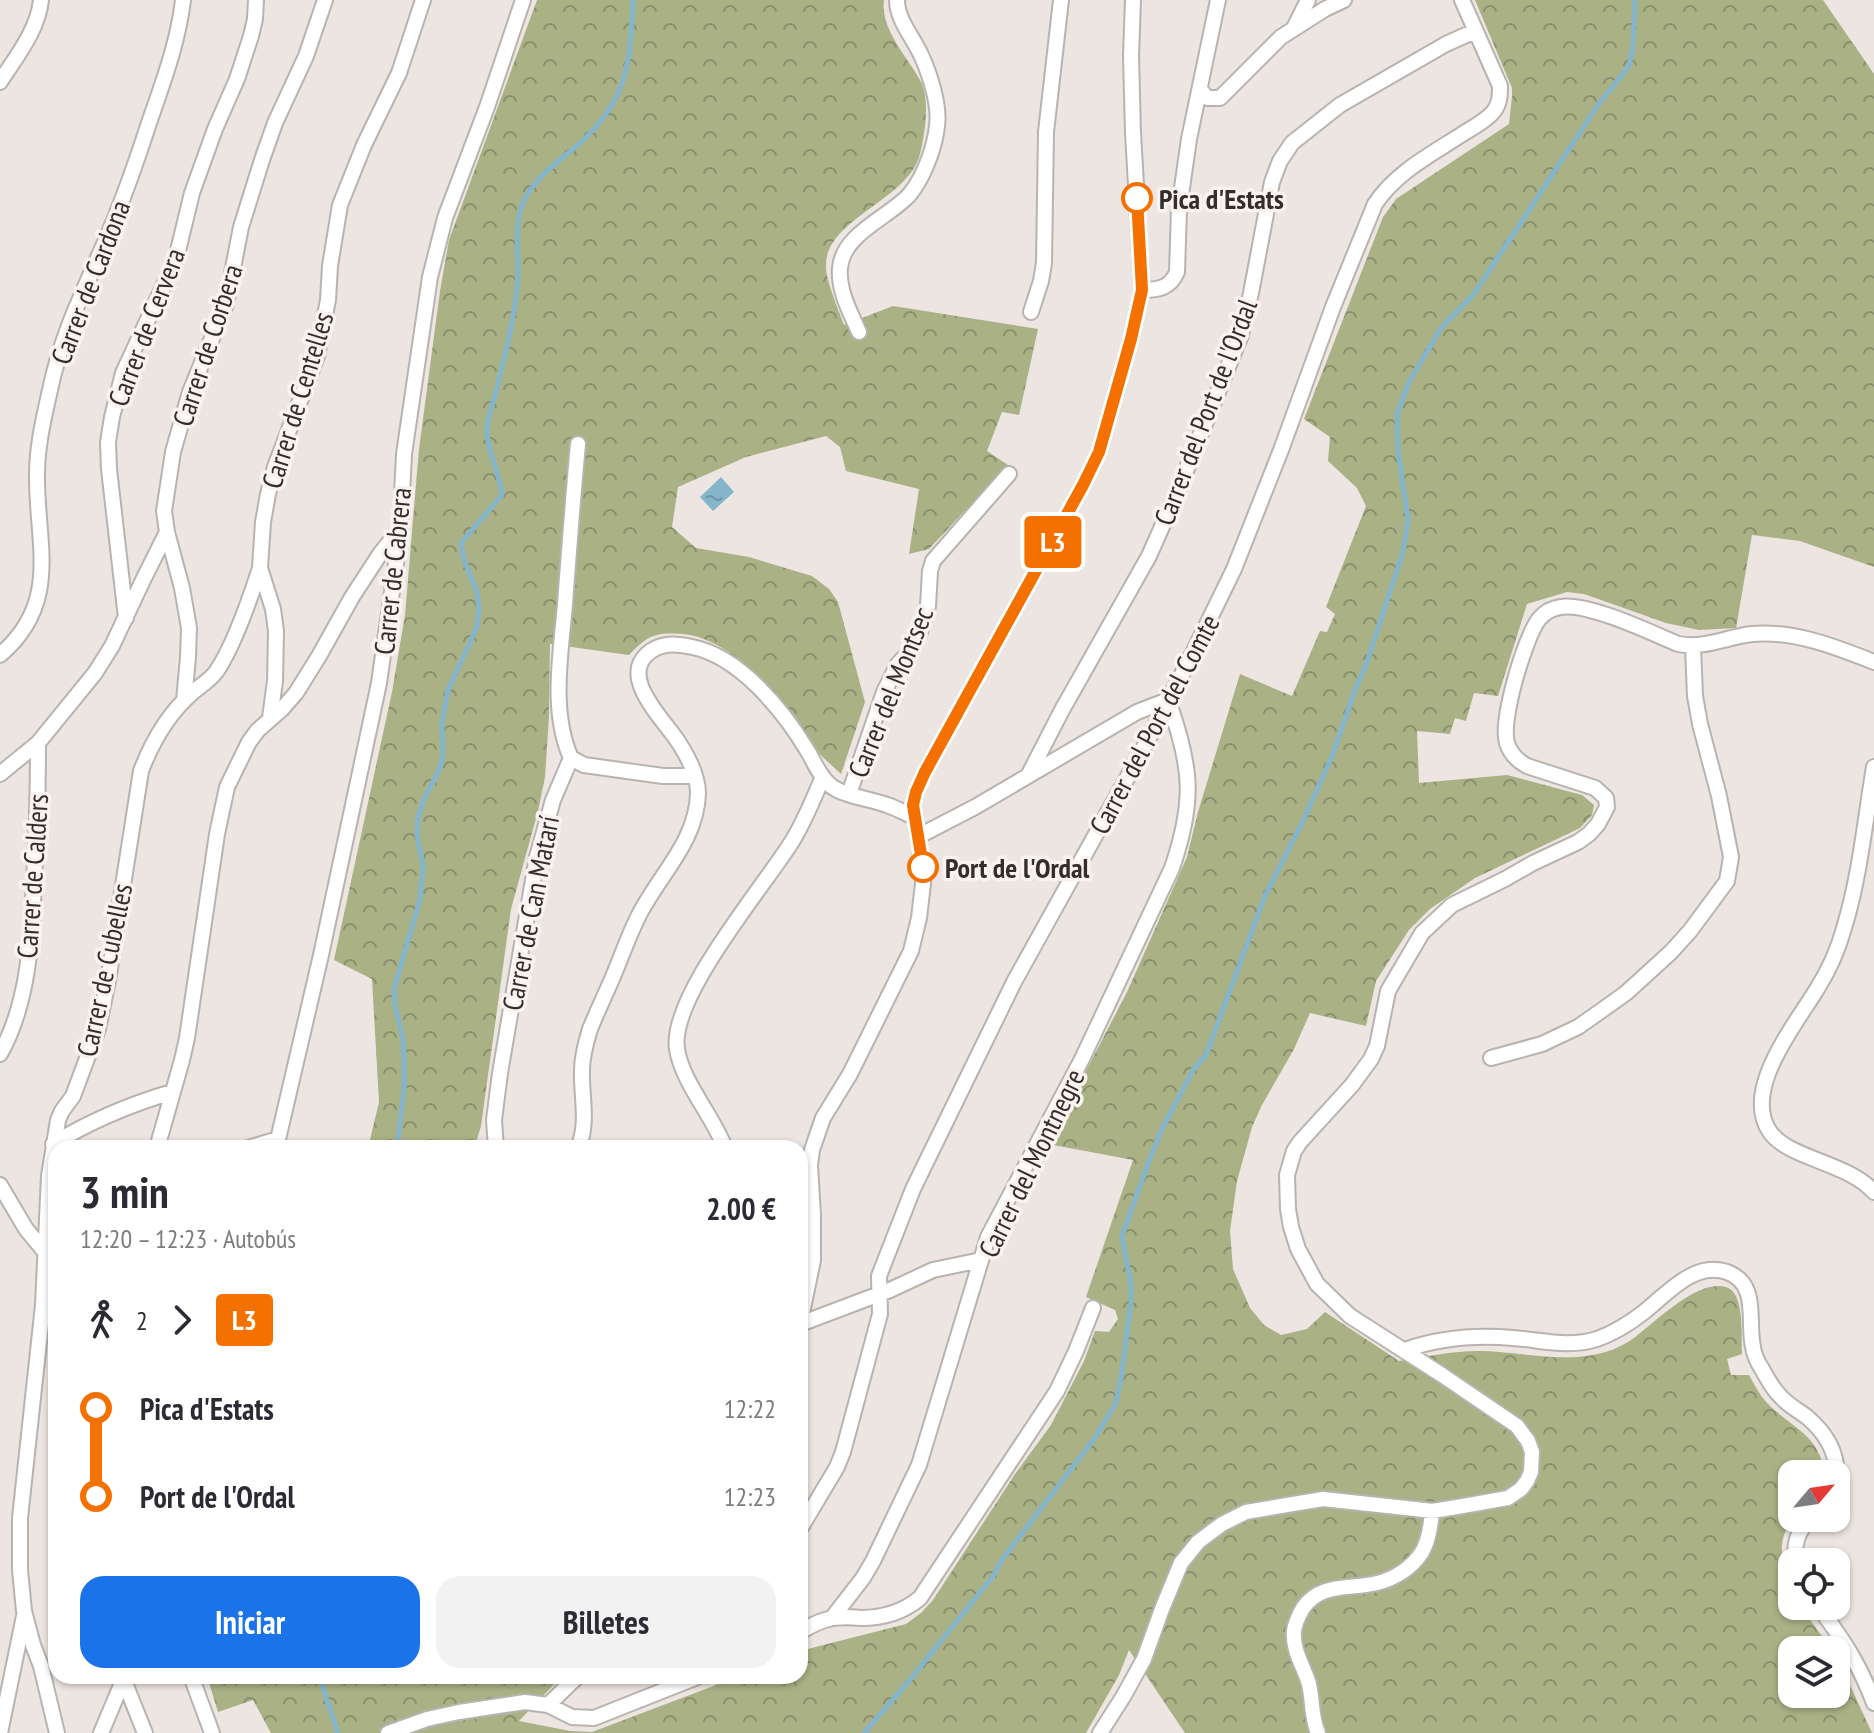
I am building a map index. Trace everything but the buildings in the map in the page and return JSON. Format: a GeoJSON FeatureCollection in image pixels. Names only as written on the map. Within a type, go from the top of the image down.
{"type":"FeatureCollection","features":[{"type":"Feature","properties":{"kind":"street"},"geometry":{"type":"LineString","coordinates":[[0,82],[32,31],[41,0]]}},
{"type":"Feature","properties":{"kind":"street","name":"Carrer de Cardona"},"geometry":{"type":"LineString","coordinates":[[0,655],[21,632],[39,599],[42,573],[36,469],[58,355],[73,310],[130,179],[172,58],[183,0]]}},
{"type":"Feature","properties":{"kind":"street","name":"Carrer de Cervera"},"geometry":{"type":"LineString","coordinates":[[126,618],[109,469],[108,442],[112,417],[123,373],[176,259],[192,193],[248,46],[256,0]]}},
{"type":"Feature","properties":{"kind":"street","name":"Carrer de Corbera"},"geometry":{"type":"LineString","coordinates":[[184,701],[189,628],[164,511],[173,452],[187,403],[226,304],[241,227],[262,160],[275,123],[306,56],[325,0]]}},
{"type":"Feature","properties":{"kind":"street","name":"Carrer de Centelles"},"geometry":{"type":"LineString","coordinates":[[270,718],[275,681],[276,631],[273,609],[260,568],[268,494],[275,467],[317,356],[324,327],[332,244],[340,205],[364,145],[399,73],[423,0]]}},
{"type":"Feature","properties":{"kind":"street","name":"Carrer de Cabrera"},"geometry":{"type":"LineString","coordinates":[[278,1140],[371,725],[401,528],[404,454],[439,235],[523,0]]}},
{"type":"Feature","properties":{"kind":"street"},"geometry":{"type":"LineString","coordinates":[[859,332],[841,284],[842,259],[861,234],[909,195],[930,156],[938,124],[931,82],[921,55],[897,10],[897,0]]}},
{"type":"Feature","properties":{"kind":"street"},"geometry":{"type":"LineString","coordinates":[[1031,312],[1044,263],[1046,132],[1061,0]]}},
{"type":"Feature","properties":{"kind":"street"},"geometry":{"type":"LineString","coordinates":[[808,1159],[823,1118],[850,1074],[911,951],[924,875],[914,817],[916,792],[1099,452],[1131,339],[1142,290],[1133,133],[1133,0]]}},
{"type":"Feature","properties":{"kind":"street"},"geometry":{"type":"LineString","coordinates":[[1142,290],[1168,286],[1177,272],[1179,209],[1189,139],[1218,0]]}},
{"type":"Feature","properties":{"kind":"street"},"geometry":{"type":"LineString","coordinates":[[1294,28],[1308,0]]}},
{"type":"Feature","properties":{"kind":"street"},"geometry":{"type":"LineString","coordinates":[[1200,89],[1207,98],[1220,98],[1281,37],[1344,0]]}},
{"type":"Feature","properties":{"kind":"street","name":"Carrer del Port del Comte"},"geometry":{"type":"LineString","coordinates":[[808,1516],[843,1452],[880,1314],[879,1276],[913,1189],[1014,982],[1141,753],[1217,604],[1249,533],[1375,204],[1402,175],[1486,119],[1498,106],[1500,86],[1462,0]]}},
{"type":"Feature","properties":{"kind":"street","name":"Carrer del Port de l'Ordal"},"geometry":{"type":"LineString","coordinates":[[1028,775],[1149,556],[1179,488],[1241,335],[1272,182],[1280,161],[1292,143],[1340,105],[1446,44],[1475,31]]}},
{"type":"Feature","properties":{"kind":"street"},"geometry":{"type":"LineString","coordinates":[[578,444],[559,703],[571,758],[584,765],[663,776],[695,776]]}},
{"type":"Feature","properties":{"kind":"street","name":"Carrer del Montsec"},"geometry":{"type":"LineString","coordinates":[[849,794],[884,692],[898,664],[920,632],[928,606],[933,561],[1009,474]]}},
{"type":"Feature","properties":{"kind":"street"},"geometry":{"type":"LineString","coordinates":[[159,1140],[187,1038],[227,787],[249,742],[296,693],[352,597],[401,528]]}},
{"type":"Feature","properties":{"kind":"street"},"geometry":{"type":"LineString","coordinates":[[0,774],[38,743],[95,673],[112,646],[167,532]]}},
{"type":"Feature","properties":{"kind":"street","name":"Carrer de Cubelles"},"geometry":{"type":"LineString","coordinates":[[54,1140],[62,1111],[73,1096],[98,1029],[141,771],[148,751],[158,733],[184,701],[215,673],[250,598],[260,568]]}},
{"type":"Feature","properties":{"kind":"street"},"geometry":{"type":"LineString","coordinates":[[1100,1733],[1144,1659],[1181,1563],[1198,1542],[1222,1524],[1246,1512],[1323,1499],[1432,1511],[1499,1500],[1515,1494],[1531,1472],[1532,1452],[1517,1426],[1350,1316],[1317,1284],[1305,1265],[1291,1227],[1287,1175],[1294,1151],[1371,1059],[1377,1046],[1388,991],[1422,933],[1452,905],[1578,842],[1605,815],[1606,798],[1601,792],[1527,766],[1507,745],[1505,736],[1509,703],[1522,657],[1539,619],[1558,607],[1575,606],[1693,647],[1751,634],[1772,633],[1828,645],[1874,662]]}},
{"type":"Feature","properties":{"kind":"street"},"geometry":{"type":"LineString","coordinates":[[580,1140],[584,1128],[582,1070],[588,1037],[638,917],[688,837],[697,809],[695,776],[678,742],[649,701],[637,673],[647,654],[655,648],[678,644],[718,655],[747,677],[770,701],[831,787],[914,817]]}},
{"type":"Feature","properties":{"kind":"street"},"geometry":{"type":"LineString","coordinates":[[1491,1058],[1542,1044],[1578,1027],[1608,1007],[1671,952],[1727,881],[1731,857],[1700,724],[1695,696],[1693,647]]}},
{"type":"Feature","properties":{"kind":"street"},"geometry":{"type":"LineString","coordinates":[[919,836],[975,807],[1137,712],[1168,700]]}},
{"type":"Feature","properties":{"kind":"street","name":"Carrer del Montnegre"},"geometry":{"type":"LineString","coordinates":[[832,1618],[873,1561],[919,1465],[988,1237],[1082,1059],[1172,868],[1183,836],[1189,794],[1184,748],[1168,700]]}},
{"type":"Feature","properties":{"kind":"street","name":"Carrer de Calders"},"geometry":{"type":"LineString","coordinates":[[0,1054],[17,1011],[27,971],[33,923],[38,743]]}},
{"type":"Feature","properties":{"kind":"street","name":"Carrer de Can Matarí"},"geometry":{"type":"LineString","coordinates":[[495,1140],[494,1120],[500,1073],[537,857],[553,800],[571,758]]}},
{"type":"Feature","properties":{"kind":"street"},"geometry":{"type":"LineString","coordinates":[[1874,767],[1844,929],[1827,971],[1775,1059],[1764,1085],[1762,1099],[1766,1124],[1780,1143],[1856,1177],[1874,1192]]}},
{"type":"Feature","properties":{"kind":"street"},"geometry":{"type":"LineString","coordinates":[[721,1140],[683,1069],[676,1034],[699,977],[793,840],[823,777]]}},
{"type":"Feature","properties":{"kind":"street"},"geometry":{"type":"LineString","coordinates":[[60,1140],[102,1117],[172,1092]]}},
{"type":"Feature","properties":{"kind":"street"},"geometry":{"type":"LineString","coordinates":[[808,1184],[813,1215],[813,1260],[808,1285]]}},
{"type":"Feature","properties":{"kind":"street"},"geometry":{"type":"LineString","coordinates":[[0,1185],[26,1229],[45,1252]]}},
{"type":"Feature","properties":{"kind":"street","name":"Carrer de Cubelles"},"geometry":{"type":"LineString","coordinates":[[48,1195],[41,1318],[20,1518],[20,1570],[24,1611],[57,1733]]}},
{"type":"Feature","properties":{"kind":"street"},"geometry":{"type":"LineString","coordinates":[[808,1321],[879,1295],[933,1270],[981,1260]]}},
{"type":"Feature","properties":{"kind":"street"},"geometry":{"type":"LineString","coordinates":[[1405,1350],[1440,1341],[1479,1337],[1560,1344],[1589,1341],[1622,1328],[1673,1287],[1696,1274],[1709,1270],[1730,1273],[1748,1291],[1752,1346],[1769,1383],[1783,1400],[1819,1428],[1835,1460]]}},
{"type":"Feature","properties":{"kind":"street"},"geometry":{"type":"LineString","coordinates":[[808,1627],[832,1618],[880,1617],[897,1613],[920,1598],[1057,1391],[1093,1308]]}},
{"type":"Feature","properties":{"kind":"street"},"geometry":{"type":"LineString","coordinates":[[1318,1733],[1308,1682],[1296,1651],[1294,1631],[1300,1613],[1315,1595],[1325,1590],[1375,1584],[1396,1576],[1410,1566],[1427,1541],[1432,1511]]}},
{"type":"Feature","properties":{"kind":"street"},"geometry":{"type":"LineString","coordinates":[[0,1733],[24,1611]]}},
{"type":"Feature","properties":{"kind":"street"},"geometry":{"type":"LineString","coordinates":[[1828,1620],[1854,1657],[1874,1703]]}},
{"type":"Feature","properties":{"kind":"street"},"geometry":{"type":"LineString","coordinates":[[101,1733],[121,1684]]}},
{"type":"Feature","properties":{"kind":"street"},"geometry":{"type":"LineString","coordinates":[[126,1684],[145,1733]]}},
{"type":"Feature","properties":{"kind":"street"},"geometry":{"type":"LineString","coordinates":[[194,1684],[212,1733]]}},
{"type":"Feature","properties":{"kind":"street"},"geometry":{"type":"LineString","coordinates":[[548,1705],[570,1684]]}},
{"type":"Feature","properties":{"kind":"street"},"geometry":{"type":"LineString","coordinates":[[388,1733],[427,1719],[525,1702],[548,1705],[572,1717],[594,1718],[680,1684]]}},
{"type":"Feature","properties":{"kind":"green space"},"geometry":{"type":"Polygon","coordinates":[[[537,0],[884,0],[886,22],[924,89],[925,127],[920,154],[912,170],[900,185],[838,236],[829,250],[826,267],[830,288],[844,325],[893,306],[1038,329],[1019,415],[1002,412],[987,451],[1008,465],[929,549],[909,554],[919,489],[846,471],[840,447],[826,436],[746,457],[678,487],[672,527],[696,548],[749,557],[812,576],[829,589],[838,602],[865,702],[841,774],[819,753],[795,716],[773,690],[745,664],[715,644],[683,634],[659,634],[647,639],[629,655],[550,644],[545,777],[511,909],[477,1140],[370,1140],[379,1102],[372,979],[334,960],[392,692],[405,615],[419,449],[449,240],[537,0]]]}},
{"type":"Feature","properties":{"kind":"green space"},"geometry":{"type":"Polygon","coordinates":[[[1475,0],[1823,0],[1874,74],[1874,567],[1800,541],[1752,535],[1736,628],[1699,630],[1666,623],[1584,594],[1567,592],[1527,604],[1498,696],[1474,693],[1466,721],[1455,718],[1450,734],[1417,731],[1419,783],[1507,775],[1582,795],[1594,805],[1592,815],[1580,828],[1475,878],[1430,909],[1409,930],[1376,981],[1366,1026],[1310,1013],[1252,1127],[1237,1181],[1230,1231],[1233,1269],[1250,1308],[1264,1325],[1281,1335],[1307,1329],[1325,1312],[1399,1361],[1468,1351],[1554,1357],[1592,1355],[1628,1342],[1688,1296],[1701,1290],[1714,1286],[1732,1291],[1741,1316],[1742,1354],[1727,1359],[1731,1375],[1749,1375],[1771,1407],[1809,1439],[1821,1460],[1778,1460],[1778,1532],[1786,1532],[1782,1548],[1778,1548],[1778,1620],[1810,1620],[1822,1636],[1778,1636],[1778,1708],[1850,1708],[1850,1685],[1872,1733],[1185,1733],[1129,1650],[1119,1675],[1086,1733],[271,1733],[253,1700],[218,1712],[209,1684],[554,1684],[519,1721],[592,1732],[719,1684],[808,1684],[808,1649],[906,1624],[933,1600],[1015,1474],[1051,1425],[1084,1361],[1095,1331],[1109,1332],[1118,1319],[1115,1310],[1086,1297],[1133,1160],[1048,1144],[1127,992],[1187,857],[1240,674],[1292,696],[1320,631],[1327,632],[1335,614],[1326,607],[1366,506],[1357,488],[1328,461],[1330,437],[1304,419],[1383,217],[1396,199],[1509,124],[1512,88],[1475,0]]]}},
{"type":"Feature","properties":{"kind":"water"},"geometry":{"type":"Polygon","coordinates":[[[721,477],[734,492],[713,511],[700,497],[721,477]]]}},
{"type":"Feature","properties":{"kind":"waterway"},"geometry":{"type":"LineString","coordinates":[[398,1140],[404,1090],[404,1055],[394,989],[420,900],[423,867],[417,834],[418,818],[443,757],[442,722],[448,690],[477,627],[477,592],[464,560],[461,543],[502,495],[489,446],[487,425],[514,312],[519,216],[533,186],[596,127],[618,95],[628,60],[633,0]]}},
{"type":"Feature","properties":{"kind":"waterway"},"geometry":{"type":"LineString","coordinates":[[864,1733],[994,1575],[1001,1561],[1094,1439],[1116,1403],[1131,1302],[1122,1236],[1161,1131],[1193,1070],[1206,1055],[1265,896],[1333,754],[1403,552],[1408,520],[1398,450],[1397,414],[1409,382],[1441,328],[1474,294],[1598,105],[1629,66],[1635,0]]}},
{"type":"Feature","properties":{"kind":"waterway"},"geometry":{"type":"LineString","coordinates":[[322,1684],[338,1733]]}},
{"type":"Feature","properties":{"kind":"bus line","name":"L3"},"geometry":{"type":"LineString","coordinates":[[923,867],[914,817],[916,792],[1099,452],[1142,290],[1137,198]]}},
{"type":"Feature","properties":{"kind":"place","name":"Pica d'Estats"},"geometry":{"type":"Point","coordinates":[1137,198]}},
{"type":"Feature","properties":{"kind":"place","name":"Port de l'Ordal"},"geometry":{"type":"Point","coordinates":[923,867]}}]}
